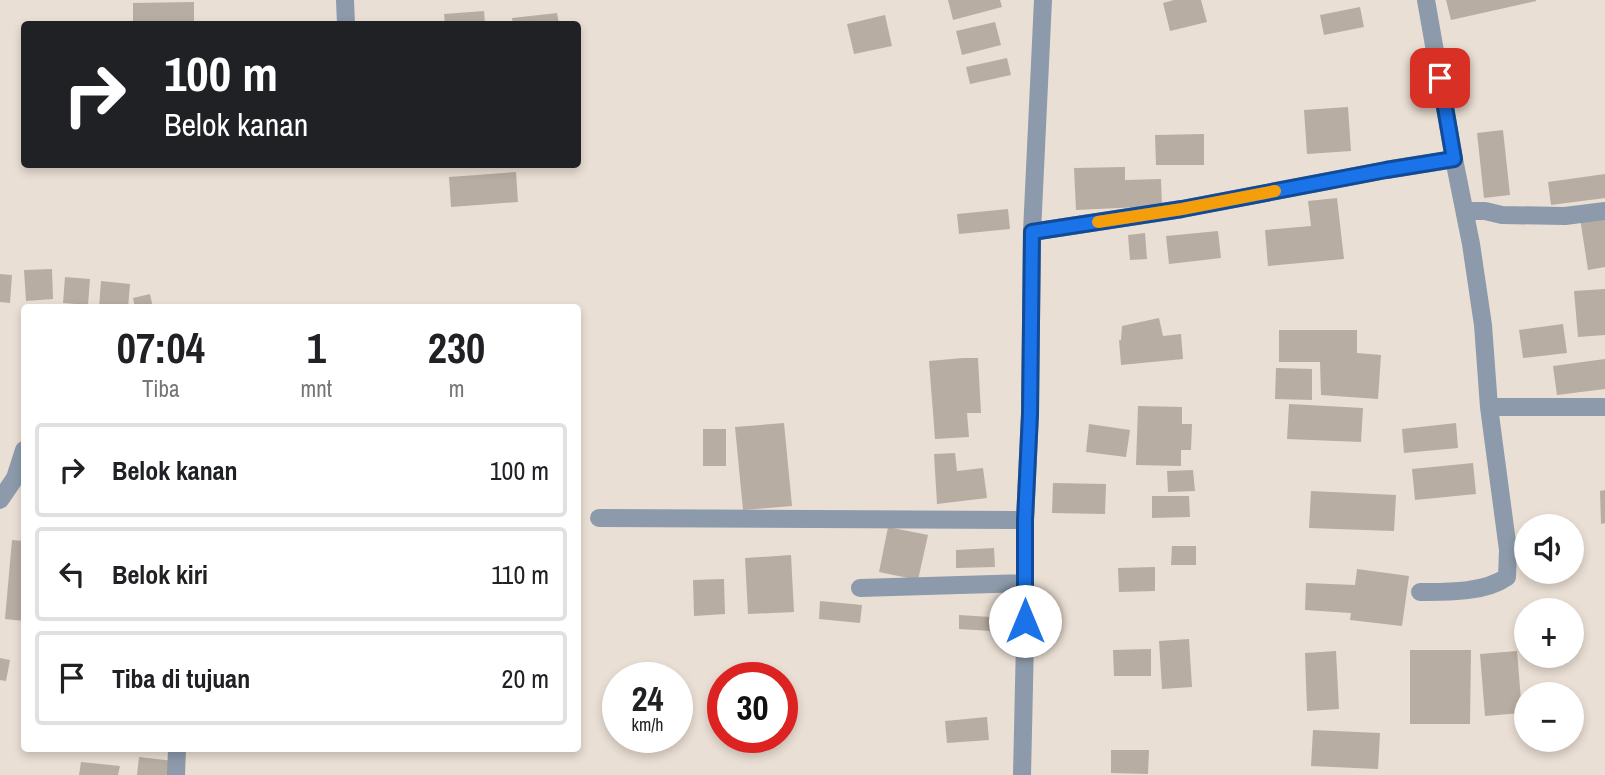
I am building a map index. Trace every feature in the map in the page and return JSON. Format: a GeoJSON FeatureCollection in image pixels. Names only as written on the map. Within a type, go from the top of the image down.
{"type":"FeatureCollection","features":[{"type":"Feature","properties":{"kind":"street"},"geometry":{"type":"LineString","coordinates":[[345,0],[346,21]]}},
{"type":"Feature","properties":{"kind":"street"},"geometry":{"type":"LineString","coordinates":[[1021,775],[1032,232],[1043,0]]}},
{"type":"Feature","properties":{"kind":"street"},"geometry":{"type":"LineString","coordinates":[[1420,592],[1459,592],[1507,577],[1508,550],[1489,407],[1483,325],[1426,0]]}},
{"type":"Feature","properties":{"kind":"street"},"geometry":{"type":"LineString","coordinates":[[1032,232],[1182,209],[1454,159]]}},
{"type":"Feature","properties":{"kind":"street"},"geometry":{"type":"LineString","coordinates":[[1465,211],[1485,211],[1502,215],[1565,216],[1605,211]]}},
{"type":"Feature","properties":{"kind":"street"},"geometry":{"type":"LineString","coordinates":[[1489,407],[1605,407]]}},
{"type":"Feature","properties":{"kind":"street"},"geometry":{"type":"LineString","coordinates":[[0,500],[15,478],[21,459]]}},
{"type":"Feature","properties":{"kind":"street"},"geometry":{"type":"LineString","coordinates":[[598,518],[1025,520]]}},
{"type":"Feature","properties":{"kind":"street"},"geometry":{"type":"LineString","coordinates":[[860,588],[1025,583]]}},
{"type":"Feature","properties":{"kind":"street"},"geometry":{"type":"LineString","coordinates":[[176,775],[177,752]]}},
{"type":"Feature","properties":{"kind":"building"},"geometry":{"type":"Polygon","coordinates":[[[948,0],[1000,0],[1002,7],[953,20],[948,0]]]}},
{"type":"Feature","properties":{"kind":"building"},"geometry":{"type":"Polygon","coordinates":[[[1174,0],[1201,0],[1207,22],[1170,31],[1163,3],[1174,0]]]}},
{"type":"Feature","properties":{"kind":"building"},"geometry":{"type":"Polygon","coordinates":[[[1446,0],[1536,0],[1536,1],[1451,20],[1446,0]]]}},
{"type":"Feature","properties":{"kind":"building"},"geometry":{"type":"Polygon","coordinates":[[[194,2],[194,21],[133,21],[133,3],[194,2]]]}},
{"type":"Feature","properties":{"kind":"building"},"geometry":{"type":"Polygon","coordinates":[[[1360,7],[1364,27],[1324,35],[1320,15],[1360,7]]]}},
{"type":"Feature","properties":{"kind":"building"},"geometry":{"type":"Polygon","coordinates":[[[484,11],[485,21],[445,21],[444,14],[484,11]]]}},
{"type":"Feature","properties":{"kind":"building"},"geometry":{"type":"Polygon","coordinates":[[[557,13],[558,21],[512,21],[512,18],[557,13]]]}},
{"type":"Feature","properties":{"kind":"building"},"geometry":{"type":"Polygon","coordinates":[[[885,15],[892,46],[854,54],[847,24],[885,15]]]}},
{"type":"Feature","properties":{"kind":"building"},"geometry":{"type":"Polygon","coordinates":[[[995,22],[1001,45],[962,55],[956,31],[995,22]]]}},
{"type":"Feature","properties":{"kind":"building"},"geometry":{"type":"Polygon","coordinates":[[[1007,58],[1011,75],[970,84],[966,67],[1007,58]]]}},
{"type":"Feature","properties":{"kind":"building"},"geometry":{"type":"Polygon","coordinates":[[[1348,107],[1351,151],[1307,154],[1304,110],[1348,107]]]}},
{"type":"Feature","properties":{"kind":"building"},"geometry":{"type":"Polygon","coordinates":[[[1503,130],[1510,195],[1484,198],[1477,133],[1503,130]]]}},
{"type":"Feature","properties":{"kind":"building"},"geometry":{"type":"Polygon","coordinates":[[[1204,134],[1204,165],[1156,165],[1155,135],[1204,134]]]}},
{"type":"Feature","properties":{"kind":"building"},"geometry":{"type":"Polygon","coordinates":[[[1125,167],[1125,180],[1161,179],[1162,206],[1076,210],[1074,168],[1125,167]]]}},
{"type":"Feature","properties":{"kind":"building"},"geometry":{"type":"Polygon","coordinates":[[[516,172],[518,202],[451,207],[449,177],[516,172]]]}},
{"type":"Feature","properties":{"kind":"building"},"geometry":{"type":"Polygon","coordinates":[[[1605,174],[1605,198],[1551,205],[1548,182],[1605,174]]]}},
{"type":"Feature","properties":{"kind":"building"},"geometry":{"type":"Polygon","coordinates":[[[1337,198],[1344,259],[1268,266],[1265,230],[1311,226],[1308,201],[1337,198]]]}},
{"type":"Feature","properties":{"kind":"building"},"geometry":{"type":"Polygon","coordinates":[[[1008,209],[1010,229],[959,234],[957,214],[1008,209]]]}},
{"type":"Feature","properties":{"kind":"building"},"geometry":{"type":"Polygon","coordinates":[[[1605,214],[1605,267],[1588,270],[1580,218],[1605,214]]]}},
{"type":"Feature","properties":{"kind":"building"},"geometry":{"type":"Polygon","coordinates":[[[1218,231],[1221,258],[1169,264],[1166,236],[1218,231]]]}},
{"type":"Feature","properties":{"kind":"building"},"geometry":{"type":"Polygon","coordinates":[[[1145,233],[1147,259],[1130,260],[1128,235],[1145,233]]]}},
{"type":"Feature","properties":{"kind":"building"},"geometry":{"type":"Polygon","coordinates":[[[52,269],[53,299],[26,301],[24,270],[52,269]]]}},
{"type":"Feature","properties":{"kind":"building"},"geometry":{"type":"Polygon","coordinates":[[[0,274],[12,275],[10,303],[0,302],[0,274]]]}},
{"type":"Feature","properties":{"kind":"building"},"geometry":{"type":"Polygon","coordinates":[[[65,277],[90,279],[88,304],[63,303],[65,277]]]}},
{"type":"Feature","properties":{"kind":"building"},"geometry":{"type":"Polygon","coordinates":[[[101,281],[130,284],[128,304],[99,304],[101,281]]]}},
{"type":"Feature","properties":{"kind":"building"},"geometry":{"type":"Polygon","coordinates":[[[1605,289],[1605,335],[1578,337],[1574,291],[1605,289]]]}},
{"type":"Feature","properties":{"kind":"building"},"geometry":{"type":"Polygon","coordinates":[[[150,294],[152,304],[134,304],[133,298],[150,294]]]}},
{"type":"Feature","properties":{"kind":"building"},"geometry":{"type":"Polygon","coordinates":[[[1159,318],[1163,336],[1181,334],[1183,359],[1121,365],[1119,340],[1122,326],[1159,318]]]}},
{"type":"Feature","properties":{"kind":"building"},"geometry":{"type":"Polygon","coordinates":[[[1563,324],[1567,353],[1523,358],[1519,330],[1563,324]]]}},
{"type":"Feature","properties":{"kind":"building"},"geometry":{"type":"Polygon","coordinates":[[[1279,330],[1357,330],[1357,353],[1381,355],[1378,399],[1321,395],[1320,362],[1279,362],[1279,330]]]}},
{"type":"Feature","properties":{"kind":"building"},"geometry":{"type":"Polygon","coordinates":[[[978,358],[981,413],[967,413],[969,437],[935,439],[929,361],[978,358]]]}},
{"type":"Feature","properties":{"kind":"building"},"geometry":{"type":"Polygon","coordinates":[[[1605,359],[1605,389],[1557,395],[1553,366],[1605,359]]]}},
{"type":"Feature","properties":{"kind":"building"},"geometry":{"type":"Polygon","coordinates":[[[1276,368],[1312,369],[1312,400],[1275,399],[1276,368]]]}},
{"type":"Feature","properties":{"kind":"building"},"geometry":{"type":"Polygon","coordinates":[[[1289,404],[1363,408],[1361,442],[1287,439],[1289,404]]]}},
{"type":"Feature","properties":{"kind":"building"},"geometry":{"type":"Polygon","coordinates":[[[1138,406],[1182,407],[1182,424],[1192,424],[1191,450],[1181,450],[1181,466],[1136,465],[1138,406]]]}},
{"type":"Feature","properties":{"kind":"building"},"geometry":{"type":"Polygon","coordinates":[[[784,423],[792,506],[743,510],[735,427],[784,423]]]}},
{"type":"Feature","properties":{"kind":"building"},"geometry":{"type":"Polygon","coordinates":[[[1456,423],[1458,448],[1404,453],[1402,429],[1456,423]]]}},
{"type":"Feature","properties":{"kind":"building"},"geometry":{"type":"Polygon","coordinates":[[[1089,424],[1130,430],[1126,457],[1086,452],[1089,424]]]}},
{"type":"Feature","properties":{"kind":"building"},"geometry":{"type":"Polygon","coordinates":[[[703,429],[726,429],[726,466],[703,466],[703,429]]]}},
{"type":"Feature","properties":{"kind":"building"},"geometry":{"type":"Polygon","coordinates":[[[955,453],[957,471],[983,468],[987,498],[937,504],[934,454],[955,453]]]}},
{"type":"Feature","properties":{"kind":"building"},"geometry":{"type":"Polygon","coordinates":[[[1473,463],[1476,494],[1415,500],[1412,469],[1473,463]]]}},
{"type":"Feature","properties":{"kind":"building"},"geometry":{"type":"Polygon","coordinates":[[[1193,470],[1195,491],[1168,492],[1167,471],[1193,470]]]}},
{"type":"Feature","properties":{"kind":"building"},"geometry":{"type":"Polygon","coordinates":[[[1053,483],[1106,484],[1105,514],[1052,513],[1053,483]]]}},
{"type":"Feature","properties":{"kind":"building"},"geometry":{"type":"Polygon","coordinates":[[[1605,490],[1605,523],[1601,524],[1600,491],[1605,490]]]}},
{"type":"Feature","properties":{"kind":"building"},"geometry":{"type":"Polygon","coordinates":[[[1311,491],[1396,495],[1394,531],[1309,528],[1311,491]]]}},
{"type":"Feature","properties":{"kind":"building"},"geometry":{"type":"Polygon","coordinates":[[[1152,496],[1189,496],[1190,517],[1152,518],[1152,496]]]}},
{"type":"Feature","properties":{"kind":"building"},"geometry":{"type":"Polygon","coordinates":[[[888,527],[928,535],[918,580],[879,572],[888,527]]]}},
{"type":"Feature","properties":{"kind":"building"},"geometry":{"type":"Polygon","coordinates":[[[12,540],[21,541],[21,621],[5,619],[12,540]]]}},
{"type":"Feature","properties":{"kind":"building"},"geometry":{"type":"Polygon","coordinates":[[[1172,546],[1196,546],[1196,565],[1171,565],[1172,546]]]}},
{"type":"Feature","properties":{"kind":"building"},"geometry":{"type":"Polygon","coordinates":[[[994,548],[995,567],[956,568],[956,550],[994,548]]]}},
{"type":"Feature","properties":{"kind":"building"},"geometry":{"type":"Polygon","coordinates":[[[791,555],[794,612],[748,614],[745,558],[791,555]]]}},
{"type":"Feature","properties":{"kind":"building"},"geometry":{"type":"Polygon","coordinates":[[[1155,567],[1155,591],[1119,592],[1118,568],[1155,567]]]}},
{"type":"Feature","properties":{"kind":"building"},"geometry":{"type":"Polygon","coordinates":[[[1357,569],[1409,576],[1402,626],[1350,620],[1351,613],[1305,610],[1306,583],[1355,585],[1357,569]]]}},
{"type":"Feature","properties":{"kind":"building"},"geometry":{"type":"Polygon","coordinates":[[[724,579],[725,614],[694,616],[693,580],[724,579]]]}},
{"type":"Feature","properties":{"kind":"building"},"geometry":{"type":"Polygon","coordinates":[[[820,601],[862,605],[860,623],[819,619],[820,601]]]}},
{"type":"Feature","properties":{"kind":"building"},"geometry":{"type":"Polygon","coordinates":[[[959,615],[991,617],[991,631],[959,629],[959,615]]]}},
{"type":"Feature","properties":{"kind":"building"},"geometry":{"type":"Polygon","coordinates":[[[1189,639],[1192,687],[1162,689],[1159,641],[1189,639]]]}},
{"type":"Feature","properties":{"kind":"building"},"geometry":{"type":"Polygon","coordinates":[[[1151,649],[1151,676],[1114,676],[1113,650],[1151,649]]]}},
{"type":"Feature","properties":{"kind":"building"},"geometry":{"type":"Polygon","coordinates":[[[1410,650],[1471,650],[1470,724],[1410,724],[1410,650]]]}},
{"type":"Feature","properties":{"kind":"building"},"geometry":{"type":"Polygon","coordinates":[[[1336,651],[1339,709],[1307,711],[1305,653],[1336,651]]]}},
{"type":"Feature","properties":{"kind":"building"},"geometry":{"type":"Polygon","coordinates":[[[1514,651],[1514,668],[1518,668],[1520,682],[1514,682],[1514,714],[1485,716],[1480,654],[1514,651]]]}},
{"type":"Feature","properties":{"kind":"building"},"geometry":{"type":"Polygon","coordinates":[[[0,658],[10,660],[6,681],[0,680],[0,658]]]}},
{"type":"Feature","properties":{"kind":"building"},"geometry":{"type":"Polygon","coordinates":[[[987,717],[989,740],[947,743],[945,721],[987,717]]]}},
{"type":"Feature","properties":{"kind":"building"},"geometry":{"type":"Polygon","coordinates":[[[1313,730],[1380,733],[1378,769],[1311,766],[1313,730]]]}},
{"type":"Feature","properties":{"kind":"building"},"geometry":{"type":"Polygon","coordinates":[[[1111,750],[1149,750],[1148,774],[1111,773],[1111,750]]]}},
{"type":"Feature","properties":{"kind":"building"},"geometry":{"type":"Polygon","coordinates":[[[139,757],[174,761],[173,775],[137,775],[139,757]]]}},
{"type":"Feature","properties":{"kind":"building"},"geometry":{"type":"Polygon","coordinates":[[[81,762],[120,766],[118,775],[79,775],[81,762]]]}},
{"type":"Feature","properties":{"kind":"slow traffic"},"geometry":{"type":"LineString","coordinates":[[1098,222],[1275,191]]}},
{"type":"Feature","properties":{"kind":"route"},"geometry":{"type":"LineString","coordinates":[[1025,621],[1032,232],[1182,209],[1454,159],[1440,78]]}}]}
